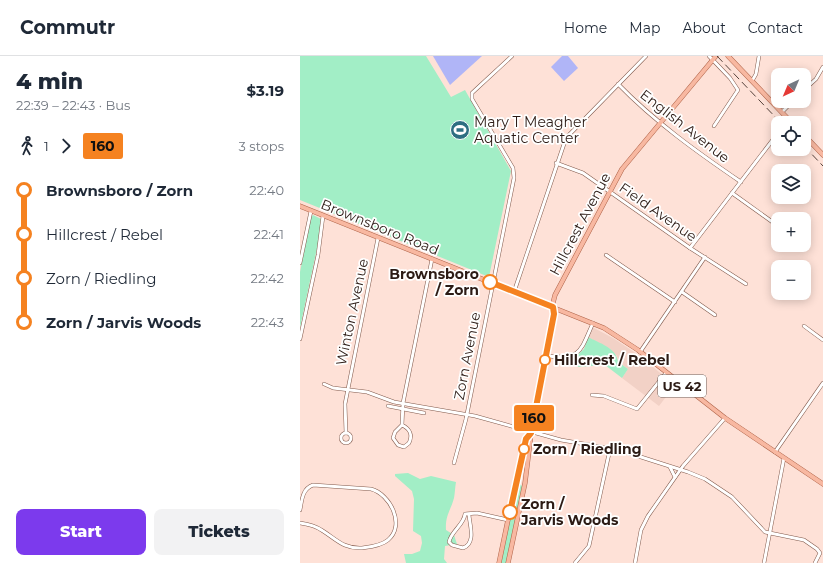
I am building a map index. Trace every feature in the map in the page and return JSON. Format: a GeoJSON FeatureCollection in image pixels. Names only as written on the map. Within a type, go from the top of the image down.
{"type":"FeatureCollection","features":[{"type":"Feature","properties":{"kind":"main road"},"geometry":{"type":"LineString","coordinates":[[728,56],[785,116]]}},
{"type":"Feature","properties":{"kind":"main road","name":"Hillcrest Avenue"},"geometry":{"type":"LineString","coordinates":[[531,433],[553,322],[555,295],[622,169],[712,57]]}},
{"type":"Feature","properties":{"kind":"main road"},"geometry":{"type":"LineString","coordinates":[[811,142],[823,155]]}},
{"type":"Feature","properties":{"kind":"main road","name":"Brownsboro Road"},"geometry":{"type":"LineString","coordinates":[[300,206],[593,323],[611,332],[640,352],[725,418],[823,484]]}},
{"type":"Feature","properties":{"kind":"main road"},"geometry":{"type":"LineString","coordinates":[[499,563],[520,462],[526,439],[531,433]]}},
{"type":"Feature","properties":{"kind":"main road"},"geometry":{"type":"LineString","coordinates":[[508,563],[525,483],[531,433]]}},
{"type":"Feature","properties":{"kind":"street","name":"Zorn Avenue"},"geometry":{"type":"LineString","coordinates":[[512,56],[472,93],[472,96],[514,171],[466,414],[518,427],[531,433],[610,449],[700,477],[724,491],[738,502],[759,528],[769,533]]}},
{"type":"Feature","properties":{"kind":"street"},"geometry":{"type":"LineString","coordinates":[[514,292],[562,144],[570,133],[646,56]]}},
{"type":"Feature","properties":{"kind":"street"},"geometry":{"type":"LineString","coordinates":[[752,81],[756,74],[760,56]]}},
{"type":"Feature","properties":{"kind":"street"},"geometry":{"type":"LineString","coordinates":[[712,57],[730,78],[738,91],[714,126]]}},
{"type":"Feature","properties":{"kind":"street"},"geometry":{"type":"LineString","coordinates":[[811,84],[816,79],[823,66]]}},
{"type":"Feature","properties":{"kind":"street","name":"English Avenue"},"geometry":{"type":"LineString","coordinates":[[618,84],[685,144],[741,182]]}},
{"type":"Feature","properties":{"kind":"street"},"geometry":{"type":"LineString","coordinates":[[782,112],[786,108]]}},
{"type":"Feature","properties":{"kind":"street"},"geometry":{"type":"LineString","coordinates":[[690,248],[771,142]]}},
{"type":"Feature","properties":{"kind":"street","name":"Field Avenue"},"geometry":{"type":"LineString","coordinates":[[556,163],[583,173],[690,248],[746,284]]}},
{"type":"Feature","properties":{"kind":"street"},"geometry":{"type":"LineString","coordinates":[[732,193],[771,221]]}},
{"type":"Feature","properties":{"kind":"street"},"geometry":{"type":"LineString","coordinates":[[300,262],[311,211]]}},
{"type":"Feature","properties":{"kind":"street"},"geometry":{"type":"LineString","coordinates":[[300,340],[316,263],[323,216]]}},
{"type":"Feature","properties":{"kind":"street","name":"Winton Avenue"},"geometry":{"type":"LineString","coordinates":[[346,433],[345,412],[348,390],[378,238]]}},
{"type":"Feature","properties":{"kind":"street"},"geometry":{"type":"LineString","coordinates":[[606,255],[675,302]]}},
{"type":"Feature","properties":{"kind":"street"},"geometry":{"type":"LineString","coordinates":[[640,352],[705,257]]}},
{"type":"Feature","properties":{"kind":"street"},"geometry":{"type":"LineString","coordinates":[[402,425],[410,430],[411,433],[410,443],[404,447],[397,444],[394,438],[394,432],[402,425],[403,403],[432,259]]}},
{"type":"Feature","properties":{"kind":"street"},"geometry":{"type":"LineString","coordinates":[[682,292],[715,315]]}},
{"type":"Feature","properties":{"kind":"street"},"geometry":{"type":"LineString","coordinates":[[546,356],[564,358],[575,355],[583,346],[593,323]]}},
{"type":"Feature","properties":{"kind":"street"},"geometry":{"type":"LineString","coordinates":[[804,326],[823,340]]}},
{"type":"Feature","properties":{"kind":"street"},"geometry":{"type":"LineString","coordinates":[[592,395],[604,396],[637,409],[666,373]]}},
{"type":"Feature","properties":{"kind":"street"},"geometry":{"type":"LineString","coordinates":[[776,452],[823,383]]}},
{"type":"Feature","properties":{"kind":"street"},"geometry":{"type":"LineString","coordinates":[[324,384],[333,388],[367,392],[389,401],[466,414],[462,438],[454,463]]}},
{"type":"Feature","properties":{"kind":"street"},"geometry":{"type":"LineString","coordinates":[[388,406],[424,413]]}},
{"type":"Feature","properties":{"kind":"street"},"geometry":{"type":"LineString","coordinates":[[635,563],[644,523],[680,470],[725,418]]}},
{"type":"Feature","properties":{"kind":"street"},"geometry":{"type":"LineString","coordinates":[[575,563],[589,546],[610,449]]}},
{"type":"Feature","properties":{"kind":"street"},"geometry":{"type":"LineString","coordinates":[[764,563],[784,458]]}},
{"type":"Feature","properties":{"kind":"street"},"geometry":{"type":"LineString","coordinates":[[670,467],[675,477]]}},
{"type":"Feature","properties":{"kind":"street"},"geometry":{"type":"LineString","coordinates":[[300,510],[304,492],[307,488],[313,485],[343,489],[371,489],[384,495],[390,502],[396,524],[394,533],[387,542],[375,546],[360,548],[342,545],[317,528],[300,523]]}},
{"type":"Feature","properties":{"kind":"street"},"geometry":{"type":"LineString","coordinates":[[467,514],[477,513],[508,520]]}},
{"type":"Feature","properties":{"kind":"street"},"geometry":{"type":"LineString","coordinates":[[467,514],[472,530],[468,544],[463,548],[452,546],[449,542],[450,538],[467,514]]}},
{"type":"Feature","properties":{"kind":"street"},"geometry":{"type":"LineString","coordinates":[[769,533],[808,542],[819,551],[820,554],[815,563]]}},
{"type":"Feature","properties":{"kind":"shaded area"},"geometry":{"type":"Polygon","coordinates":[[[592,327],[613,338],[637,354],[675,385],[659,406],[622,378],[628,369],[618,362],[617,356],[610,349],[588,337],[592,327]]]}},
{"type":"Feature","properties":{"kind":"green space"},"geometry":{"type":"Polygon","coordinates":[[[300,56],[426,56],[451,97],[465,90],[511,171],[489,277],[300,200],[300,56]]]}},
{"type":"Feature","properties":{"kind":"green space"},"geometry":{"type":"Polygon","coordinates":[[[313,215],[321,219],[319,239],[300,328],[300,272],[311,217],[313,215]]]}},
{"type":"Feature","properties":{"kind":"green space"},"geometry":{"type":"Polygon","coordinates":[[[588,337],[611,350],[617,357],[618,362],[628,369],[622,378],[605,365],[578,367],[574,358],[584,349],[588,337]]]}},
{"type":"Feature","properties":{"kind":"green space"},"geometry":{"type":"Polygon","coordinates":[[[408,473],[420,479],[431,476],[456,482],[454,498],[446,520],[446,530],[454,535],[457,544],[445,546],[444,559],[447,563],[406,563],[404,554],[412,554],[420,551],[422,543],[421,536],[413,531],[414,499],[412,491],[395,476],[395,474],[408,473]]]}},
{"type":"Feature","properties":{"kind":"green space"},"geometry":{"type":"Polygon","coordinates":[[[520,484],[523,487],[507,563],[501,563],[517,485],[520,484]]]}},
{"type":"Feature","properties":{"kind":"water"},"geometry":{"type":"Polygon","coordinates":[[[433,56],[482,56],[450,85],[433,56]]]}},
{"type":"Feature","properties":{"kind":"water"},"geometry":{"type":"Polygon","coordinates":[[[562,56],[568,56],[578,68],[564,81],[551,67],[562,56]]]}},
{"type":"Feature","properties":{"kind":"railway"},"geometry":{"type":"LineString","coordinates":[[717,56],[774,116]]}},
{"type":"Feature","properties":{"kind":"railway"},"geometry":{"type":"LineString","coordinates":[[811,153],[823,166]]}},
{"type":"Feature","properties":{"kind":"bus line","name":"160"},"geometry":{"type":"LineString","coordinates":[[490,282],[553,307],[554,314],[531,433],[526,439],[510,512]]}},
{"type":"Feature","properties":{"kind":"place","name":"Mary T Meagher Aquatic Center"},"geometry":{"type":"Point","coordinates":[460,130]}},
{"type":"Feature","properties":{"kind":"place","name":"Brownsboro / Zorn"},"geometry":{"type":"Point","coordinates":[490,282]}},
{"type":"Feature","properties":{"kind":"place","name":"Hillcrest / Rebel"},"geometry":{"type":"Point","coordinates":[545,360]}},
{"type":"Feature","properties":{"kind":"place","name":"Zorn / Riedling"},"geometry":{"type":"Point","coordinates":[524,449]}},
{"type":"Feature","properties":{"kind":"place","name":"Zorn / Jarvis Woods"},"geometry":{"type":"Point","coordinates":[510,512]}}]}
